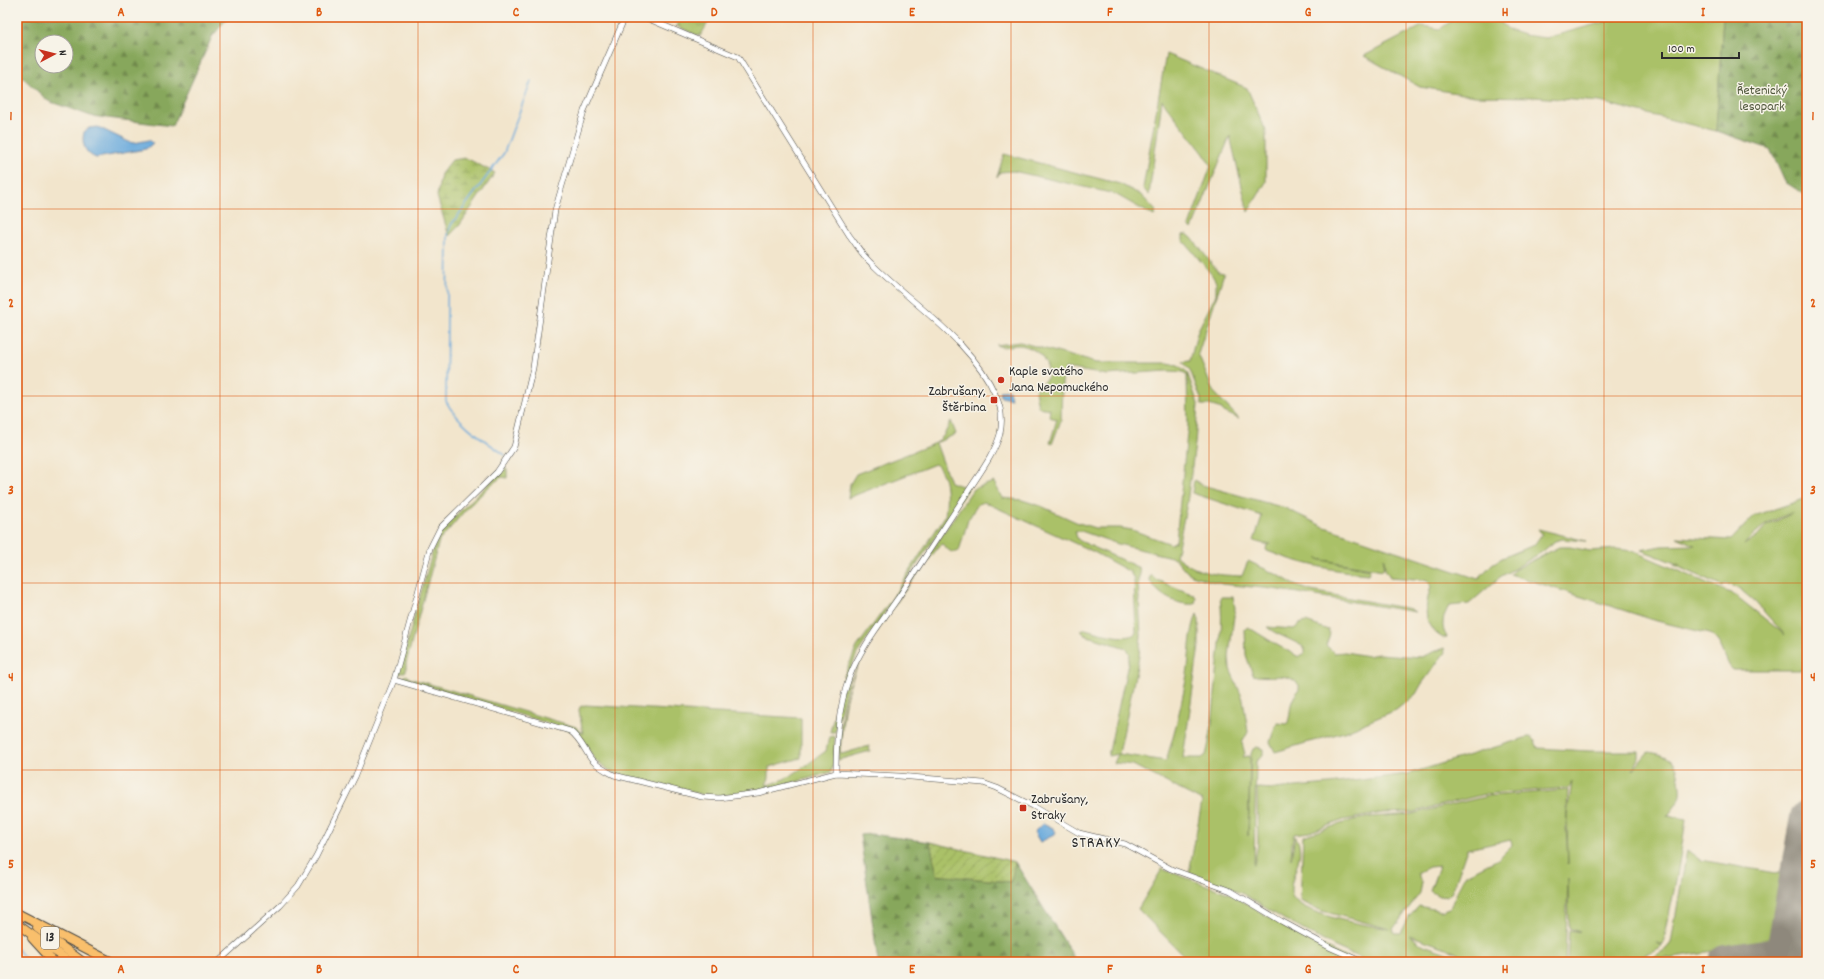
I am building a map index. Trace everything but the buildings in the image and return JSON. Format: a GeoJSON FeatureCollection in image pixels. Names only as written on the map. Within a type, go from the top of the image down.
{"type":"FeatureCollection","features":[{"type":"Feature","properties":{"kind":"highway","name":"13"},"geometry":{"type":"LineString","coordinates":[[17,914],[83,962]]}},
{"type":"Feature","properties":{"kind":"highway"},"geometry":{"type":"LineString","coordinates":[[17,914],[112,962]]}},
{"type":"Feature","properties":{"kind":"highway","name":"13"},"geometry":{"type":"LineString","coordinates":[[18,924],[70,962]]}},
{"type":"Feature","properties":{"kind":"highway"},"geometry":{"type":"LineString","coordinates":[[18,924],[54,962]]}},
{"type":"Feature","properties":{"kind":"street"},"geometry":{"type":"LineString","coordinates":[[218,962],[280,906],[298,886],[316,856],[355,777],[394,680],[430,548],[440,528],[497,472],[514,447],[533,368],[555,210],[584,111],[625,17]]}},
{"type":"Feature","properties":{"kind":"street"},"geometry":{"type":"LineString","coordinates":[[644,17],[738,57],[849,235],[869,262],[938,323],[968,354],[982,370],[996,395],[1002,413],[1000,433],[992,454],[928,554],[862,652],[849,677],[840,709],[836,745],[836,773]]}},
{"type":"Feature","properties":{"kind":"street"},"geometry":{"type":"LineString","coordinates":[[394,680],[570,731],[577,736],[592,760],[604,770],[614,775],[702,797],[719,798],[758,793],[836,773],[899,776],[983,783],[997,788],[1033,806],[1079,833],[1125,844],[1171,869],[1231,891],[1281,921],[1331,948],[1363,962]]}},
{"type":"Feature","properties":{"kind":"green space"},"geometry":{"type":"Polygon","coordinates":[[[17,17],[228,17],[212,37],[172,126],[91,116],[48,101],[17,72],[17,17]]]}},
{"type":"Feature","properties":{"kind":"green space"},"geometry":{"type":"Polygon","coordinates":[[[680,17],[706,17],[710,19],[701,35],[698,36],[677,26],[680,17]]]}},
{"type":"Feature","properties":{"kind":"green space"},"geometry":{"type":"Polygon","coordinates":[[[1457,17],[1495,17],[1509,30],[1524,35],[1546,38],[1622,17],[1723,17],[1716,131],[1600,102],[1534,97],[1475,96],[1420,87],[1364,56],[1422,26],[1440,29],[1457,17]]]}},
{"type":"Feature","properties":{"kind":"green space","name":"Řetenický lesopark"},"geometry":{"type":"Polygon","coordinates":[[[1723,17],[1807,17],[1807,196],[1785,182],[1770,149],[1716,131],[1723,17]]]}},
{"type":"Feature","properties":{"kind":"green space"},"geometry":{"type":"Polygon","coordinates":[[[1166,54],[1247,88],[1266,131],[1266,182],[1248,212],[1230,136],[1192,229],[1189,226],[1211,166],[1204,154],[1162,100],[1149,195],[1143,188],[1166,54]]]}},
{"type":"Feature","properties":{"kind":"green space"},"geometry":{"type":"Polygon","coordinates":[[[1004,154],[1120,184],[1141,195],[1156,211],[1154,216],[1115,194],[1013,171],[1000,172],[997,177],[1004,154]]]}},
{"type":"Feature","properties":{"kind":"green space"},"geometry":{"type":"Polygon","coordinates":[[[466,158],[495,173],[459,226],[449,236],[437,196],[441,174],[452,160],[466,158]]]}},
{"type":"Feature","properties":{"kind":"green space"},"geometry":{"type":"Polygon","coordinates":[[[1187,234],[1192,238],[1218,272],[1224,273],[1198,354],[1213,391],[1239,419],[1222,411],[1222,409],[1209,405],[1201,405],[1201,399],[1190,370],[1183,362],[1190,361],[1198,330],[1216,295],[1216,282],[1212,275],[1183,240],[1183,235],[1187,234]]]}},
{"type":"Feature","properties":{"kind":"green space"},"geometry":{"type":"Polygon","coordinates":[[[1020,342],[1096,363],[1168,363],[1178,365],[1187,372],[1198,404],[1195,444],[1187,503],[1176,556],[1199,570],[1224,575],[1242,576],[1248,561],[1295,585],[1311,591],[1410,609],[1415,612],[1273,589],[1222,584],[1194,576],[1187,572],[1175,558],[1118,544],[1081,531],[1075,531],[1077,538],[1080,541],[1139,568],[1140,574],[1138,580],[1141,636],[1139,656],[1119,754],[1166,761],[1184,692],[1192,634],[1197,614],[1199,620],[1199,646],[1183,758],[1202,758],[1206,755],[1212,725],[1221,636],[1222,616],[1220,597],[1233,597],[1235,608],[1229,656],[1230,669],[1243,699],[1248,732],[1242,743],[1245,754],[1242,757],[1249,756],[1250,758],[1248,836],[1251,754],[1253,749],[1257,747],[1263,749],[1263,756],[1256,761],[1254,865],[1258,844],[1257,788],[1274,789],[1329,784],[1408,774],[1528,737],[1535,741],[1538,748],[1589,751],[1639,751],[1639,758],[1633,770],[1648,752],[1655,753],[1670,759],[1674,763],[1678,773],[1680,797],[1677,804],[1667,817],[1669,815],[1686,820],[1677,876],[1663,945],[1656,943],[1662,946],[1632,962],[1567,962],[1569,930],[1580,932],[1569,928],[1568,879],[1565,962],[1475,962],[1446,948],[1409,935],[1421,944],[1473,962],[1369,962],[1333,946],[1285,920],[1243,894],[1189,873],[1202,801],[1133,765],[1114,763],[1118,754],[1108,756],[1130,654],[1126,648],[1085,635],[1082,632],[1082,629],[1126,637],[1136,633],[1134,579],[1130,572],[1094,552],[984,502],[978,504],[968,520],[959,551],[952,552],[942,544],[940,545],[902,595],[973,489],[994,482],[1002,498],[1022,500],[1041,506],[1076,522],[1095,528],[1120,528],[1132,530],[1171,544],[1176,541],[1188,424],[1187,376],[1183,372],[1168,371],[1107,375],[1065,368],[1062,383],[1061,420],[1052,444],[1050,443],[1057,419],[1049,417],[1050,409],[1038,407],[1035,391],[1049,376],[1043,359],[1035,351],[1024,346],[1018,345],[1002,347],[996,345],[1020,342]],[[1572,782],[1569,788],[1485,794],[1414,812],[1383,813],[1344,820],[1309,832],[1294,834],[1291,859],[1295,836],[1299,843],[1300,849],[1291,885],[1291,892],[1295,900],[1318,913],[1351,922],[1390,929],[1322,911],[1300,901],[1303,836],[1353,820],[1412,814],[1488,796],[1568,790],[1566,827],[1568,864],[1567,815],[1572,782]],[[1511,840],[1467,849],[1452,892],[1447,897],[1439,896],[1430,891],[1439,866],[1429,867],[1417,873],[1422,883],[1420,893],[1393,929],[1395,933],[1401,933],[1409,917],[1419,906],[1441,911],[1450,908],[1464,876],[1498,859],[1512,845],[1511,840]]]}},
{"type":"Feature","properties":{"kind":"green space"},"geometry":{"type":"Polygon","coordinates":[[[951,421],[956,434],[936,443],[944,435],[951,421]]]}},
{"type":"Feature","properties":{"kind":"green space"},"geometry":{"type":"Polygon","coordinates":[[[936,443],[950,482],[968,488],[857,654],[852,666],[835,732],[830,732],[844,676],[857,647],[891,600],[945,516],[946,510],[945,481],[940,469],[935,464],[848,498],[850,484],[856,474],[936,443]]]}},
{"type":"Feature","properties":{"kind":"green space"},"geometry":{"type":"Polygon","coordinates":[[[505,468],[507,470],[507,478],[502,477],[493,483],[468,507],[439,541],[406,663],[406,671],[398,675],[435,543],[447,524],[505,468]]]}},
{"type":"Feature","properties":{"kind":"green space"},"geometry":{"type":"Polygon","coordinates":[[[1194,480],[1202,485],[1285,508],[1322,526],[1478,579],[1492,564],[1502,558],[1534,545],[1542,534],[1538,529],[1586,541],[1562,539],[1555,541],[1542,552],[1500,577],[1469,604],[1449,606],[1443,622],[1447,637],[1443,638],[1431,628],[1426,615],[1427,601],[1431,586],[1428,580],[1390,577],[1385,569],[1384,558],[1383,570],[1317,559],[1370,569],[1368,574],[1317,566],[1292,560],[1267,551],[1267,545],[1271,544],[1264,544],[1254,541],[1262,516],[1192,493],[1194,480]]]}},
{"type":"Feature","properties":{"kind":"green space"},"geometry":{"type":"Polygon","coordinates":[[[1807,498],[1807,670],[1733,670],[1730,667],[1719,643],[1710,634],[1657,621],[1510,574],[1514,570],[1559,547],[1570,547],[1590,551],[1616,549],[1633,551],[1735,595],[1785,635],[1755,602],[1741,590],[1725,583],[1723,586],[1674,564],[1680,565],[1641,550],[1661,546],[1695,545],[1677,537],[1731,540],[1754,516],[1807,498]],[[1793,513],[1778,518],[1766,525],[1744,545],[1757,536],[1766,526],[1793,513]]]}},
{"type":"Feature","properties":{"kind":"green space"},"geometry":{"type":"Polygon","coordinates":[[[1151,575],[1157,580],[1194,595],[1196,597],[1195,604],[1181,603],[1168,598],[1153,585],[1149,579],[1151,575]]]}},
{"type":"Feature","properties":{"kind":"green space"},"geometry":{"type":"Polygon","coordinates":[[[902,595],[871,640],[886,616],[902,595]]]}},
{"type":"Feature","properties":{"kind":"green space"},"geometry":{"type":"Polygon","coordinates":[[[1306,622],[1328,630],[1330,634],[1326,645],[1334,653],[1345,652],[1368,656],[1378,654],[1421,657],[1444,648],[1445,652],[1416,694],[1396,710],[1344,732],[1275,752],[1270,742],[1275,727],[1278,723],[1287,724],[1292,702],[1298,691],[1299,685],[1294,680],[1289,678],[1253,675],[1246,655],[1245,629],[1248,627],[1299,657],[1305,652],[1305,648],[1267,627],[1294,629],[1301,623],[1306,622]]]}},
{"type":"Feature","properties":{"kind":"green space"},"geometry":{"type":"Polygon","coordinates":[[[871,640],[854,675],[845,702],[848,689],[853,676],[871,640]]]}},
{"type":"Feature","properties":{"kind":"green space"},"geometry":{"type":"Polygon","coordinates":[[[407,675],[409,678],[576,727],[583,734],[579,710],[580,707],[585,705],[801,718],[801,758],[769,767],[769,778],[766,785],[781,780],[805,766],[826,751],[829,737],[835,736],[833,766],[831,772],[775,788],[722,796],[709,796],[636,780],[612,772],[596,761],[578,735],[573,731],[401,678],[407,675]]]}},
{"type":"Feature","properties":{"kind":"green space"},"geometry":{"type":"Polygon","coordinates":[[[845,702],[840,753],[842,754],[869,746],[870,751],[838,760],[840,729],[845,702]]]}},
{"type":"Feature","properties":{"kind":"green space"},"geometry":{"type":"Polygon","coordinates":[[[871,834],[930,842],[937,875],[1010,882],[1015,862],[1077,962],[878,962],[860,835],[871,834]]]}},
{"type":"Feature","properties":{"kind":"green space"},"geometry":{"type":"Polygon","coordinates":[[[930,842],[1015,862],[1011,882],[937,875],[930,842]]]}},
{"type":"Feature","properties":{"kind":"green space"},"geometry":{"type":"Polygon","coordinates":[[[1687,850],[1700,860],[1776,873],[1782,871],[1789,852],[1774,942],[1647,961],[1666,949],[1671,943],[1687,850]]]}},
{"type":"Feature","properties":{"kind":"green space"},"geometry":{"type":"Polygon","coordinates":[[[1162,869],[1231,894],[1290,930],[1355,962],[1190,962],[1138,909],[1162,869]]]}},
{"type":"Feature","properties":{"kind":"green space"},"geometry":{"type":"Polygon","coordinates":[[[1807,885],[1807,937],[1797,938],[1807,885]]]}},
{"type":"Feature","properties":{"kind":"water"},"geometry":{"type":"Polygon","coordinates":[[[98,127],[129,142],[134,143],[149,140],[153,143],[146,149],[96,158],[89,154],[85,148],[83,136],[84,132],[89,128],[98,127]]]}},
{"type":"Feature","properties":{"kind":"water"},"geometry":{"type":"Polygon","coordinates":[[[1009,390],[1011,399],[1001,397],[1000,391],[1009,390]]]}},
{"type":"Feature","properties":{"kind":"water"},"geometry":{"type":"Polygon","coordinates":[[[1043,823],[1053,828],[1056,832],[1054,835],[1040,842],[1034,832],[1043,823]]]}},
{"type":"Feature","properties":{"kind":"waterway"},"geometry":{"type":"LineString","coordinates":[[505,455],[464,424],[446,401],[448,235],[451,225],[504,153],[531,81]]}},
{"type":"Feature","properties":{"kind":"waterway"},"geometry":{"type":"LineString","coordinates":[[17,949],[29,962]]}},
{"type":"Feature","properties":{"kind":"runway"},"geometry":{"type":"LineString","coordinates":[[1781,962],[1807,817]]}},
{"type":"Feature","properties":{"kind":"runway"},"geometry":{"type":"LineString","coordinates":[[1725,962],[1803,950]]}},
{"type":"Feature","properties":{"kind":"place","name":"Kaple svatého Jana Nepomuckého"},"geometry":{"type":"Point","coordinates":[1001,380]}},
{"type":"Feature","properties":{"kind":"place","name":"Zabrušany, Štěrbina"},"geometry":{"type":"Point","coordinates":[994,400]}},
{"type":"Feature","properties":{"kind":"place","name":"Zabrušany, Straky"},"geometry":{"type":"Point","coordinates":[1023,808]}},
{"type":"Feature","properties":{"kind":"district","name":"STRAKY"},"geometry":{"type":"Point","coordinates":[1096,843]}}]}
